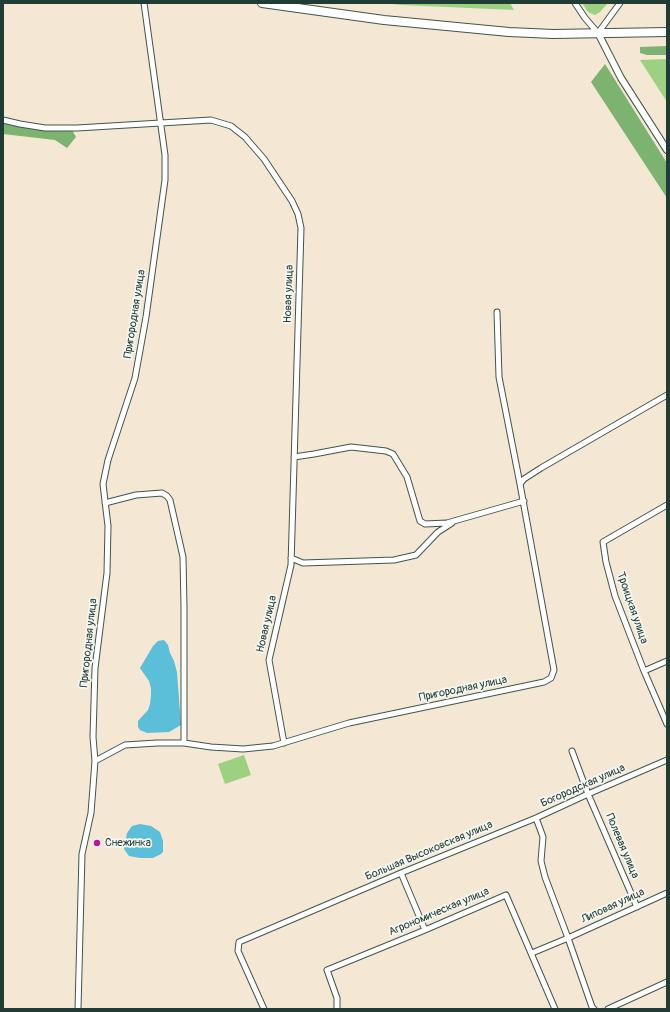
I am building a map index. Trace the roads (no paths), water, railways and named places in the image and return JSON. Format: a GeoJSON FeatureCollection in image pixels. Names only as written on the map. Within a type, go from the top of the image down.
{"type":"FeatureCollection","features":[{"type":"Feature","properties":{"kind":"main road"},"geometry":{"type":"LineString","coordinates":[[262,3],[282,7],[384,20],[509,32],[553,34],[667,32]]}},
{"type":"Feature","properties":{"kind":"street","name":"Пригородная улица"},"geometry":{"type":"LineString","coordinates":[[78,1009],[82,854],[91,813],[95,761],[93,737],[95,668],[107,572],[108,526],[103,484],[108,460],[135,378],[146,317],[165,180],[165,155],[144,3]]}},
{"type":"Feature","properties":{"kind":"street"},"geometry":{"type":"LineString","coordinates":[[575,3],[598,33],[613,65],[667,150]]}},
{"type":"Feature","properties":{"kind":"street"},"geometry":{"type":"LineString","coordinates":[[598,33],[620,3]]}},
{"type":"Feature","properties":{"kind":"street","name":"Новая улица"},"geometry":{"type":"LineString","coordinates":[[3,120],[45,128],[160,124],[210,120],[230,126],[245,137],[264,159],[292,201],[298,214],[301,228],[291,564],[270,660],[284,743]]}},
{"type":"Feature","properties":{"kind":"street","name":"Пригородная улица"},"geometry":{"type":"LineString","coordinates":[[95,761],[125,745],[184,743],[211,747],[243,749],[273,746],[349,723],[544,682],[551,678],[554,670],[524,501],[499,377],[497,312]]}},
{"type":"Feature","properties":{"kind":"street"},"geometry":{"type":"LineString","coordinates":[[520,484],[524,479],[541,468],[667,395]]}},
{"type":"Feature","properties":{"kind":"street"},"geometry":{"type":"LineString","coordinates":[[294,457],[351,447],[386,451],[393,454],[407,477],[420,521],[425,524],[455,521],[524,501]]}},
{"type":"Feature","properties":{"kind":"street"},"geometry":{"type":"LineString","coordinates":[[105,503],[136,495],[162,493],[170,500],[183,557],[184,743]]}},
{"type":"Feature","properties":{"kind":"street","name":"Троицкая улица"},"geometry":{"type":"LineString","coordinates":[[667,505],[603,542],[606,562],[615,596],[644,671],[667,724]]}},
{"type":"Feature","properties":{"kind":"street"},"geometry":{"type":"LineString","coordinates":[[291,558],[303,563],[394,560],[416,555],[438,532],[455,521]]}},
{"type":"Feature","properties":{"kind":"street"},"geometry":{"type":"LineString","coordinates":[[644,671],[667,661]]}},
{"type":"Feature","properties":{"kind":"street","name":"Полевая улица"},"geometry":{"type":"LineString","coordinates":[[572,751],[588,794],[637,907]]}},
{"type":"Feature","properties":{"kind":"street","name":"Богородская улица"},"geometry":{"type":"LineString","coordinates":[[594,1009],[545,877],[541,861],[543,837],[536,818],[667,760]]}},
{"type":"Feature","properties":{"kind":"street","name":"Большая Высоковская улица"},"geometry":{"type":"LineString","coordinates":[[264,1009],[238,951],[239,942],[400,873],[536,818]]}},
{"type":"Feature","properties":{"kind":"street"},"geometry":{"type":"LineString","coordinates":[[400,873],[425,930]]}},
{"type":"Feature","properties":{"kind":"street","name":"Липовая улица"},"geometry":{"type":"LineString","coordinates":[[532,953],[667,893]]}},
{"type":"Feature","properties":{"kind":"street","name":"Агрономическая улица"},"geometry":{"type":"LineString","coordinates":[[336,1009],[337,998],[327,970],[506,895],[556,1009]]}},
{"type":"Feature","properties":{"kind":"street"},"geometry":{"type":"LineString","coordinates":[[608,1009],[667,982]]}},
{"type":"Feature","properties":{"kind":"water"},"geometry":{"type":"Polygon","coordinates":[[[164,640],[168,645],[177,672],[181,725],[169,732],[147,733],[140,730],[138,727],[138,721],[148,710],[151,688],[149,681],[140,668],[153,646],[158,641],[164,640]]]}},
{"type":"Feature","properties":{"kind":"water"},"geometry":{"type":"Polygon","coordinates":[[[140,824],[151,826],[160,832],[163,841],[163,852],[161,854],[153,858],[140,858],[129,856],[124,849],[127,833],[132,826],[140,824]]]}},
{"type":"Feature","properties":{"kind":"place","name":"Снежинка"},"geometry":{"type":"Point","coordinates":[97,843]}}]}
